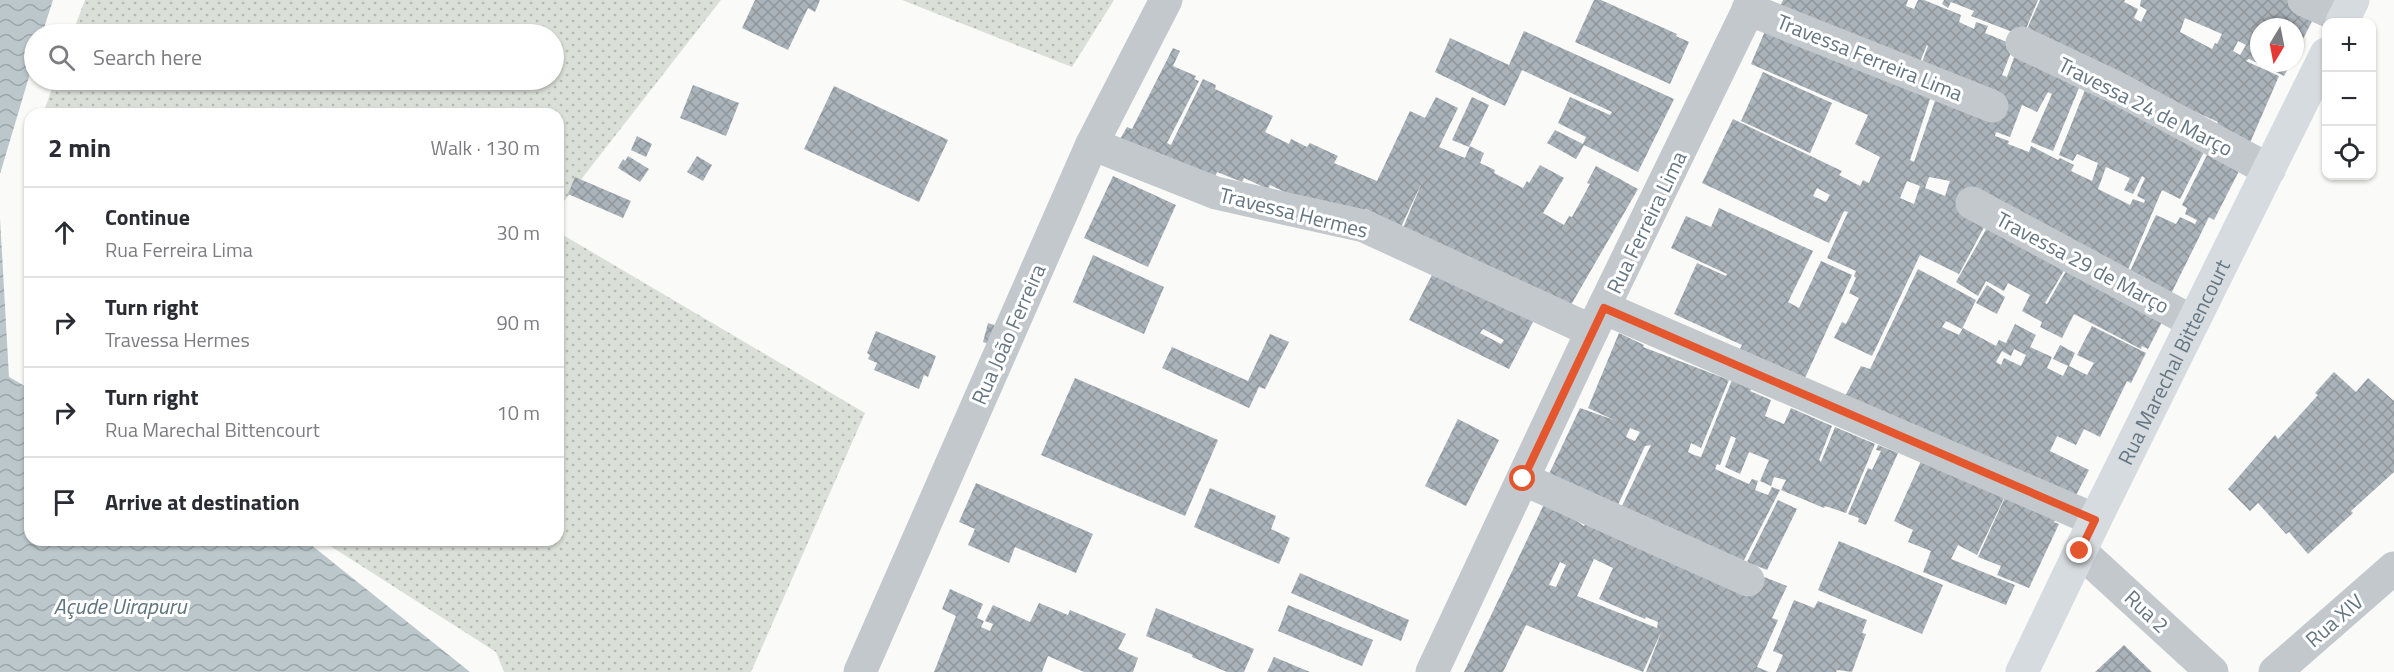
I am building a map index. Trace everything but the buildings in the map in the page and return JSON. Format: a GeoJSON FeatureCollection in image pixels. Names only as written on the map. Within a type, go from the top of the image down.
{"type":"FeatureCollection","features":[{"type":"Feature","properties":{"kind":"main road","name":"Rua Marechal Bittencourt"},"geometry":{"type":"LineString","coordinates":[[2022,672],[2322,62]]}},
{"type":"Feature","properties":{"kind":"street","name":"Rua João Ferreira"},"geometry":{"type":"LineString","coordinates":[[860,672],[1092,144],[1166,0]]}},
{"type":"Feature","properties":{"kind":"street"},"geometry":{"type":"LineString","coordinates":[[2304,0],[2346,14]]}},
{"type":"Feature","properties":{"kind":"street","name":"Travessa Ferreira Lima"},"geometry":{"type":"LineString","coordinates":[[1751,4],[1992,106]]}},
{"type":"Feature","properties":{"kind":"street","name":"Rua Ferreira Lima"},"geometry":{"type":"LineString","coordinates":[[1432,672],[1598,319],[1751,4]]}},
{"type":"Feature","properties":{"kind":"street","name":"Travessa 24 de Março"},"geometry":{"type":"LineString","coordinates":[[2022,43],[2117,88],[2269,170]]}},
{"type":"Feature","properties":{"kind":"street","name":"Travessa Hermes"},"geometry":{"type":"LineString","coordinates":[[1092,144],[1216,193],[1364,226],[2095,520]]}},
{"type":"Feature","properties":{"kind":"street","name":"Travessa 29 de Março"},"geometry":{"type":"LineString","coordinates":[[1972,203],[2193,322]]}},
{"type":"Feature","properties":{"kind":"street"},"geometry":{"type":"LineString","coordinates":[[1523,479],[1748,580]]}},
{"type":"Feature","properties":{"kind":"street","name":"Rua 2"},"geometry":{"type":"LineString","coordinates":[[2080,551],[2212,672]]}},
{"type":"Feature","properties":{"kind":"street","name":"Rua XIV"},"geometry":{"type":"LineString","coordinates":[[2275,672],[2394,568]]}},
{"type":"Feature","properties":{"kind":"shaded area"},"geometry":{"type":"Polygon","coordinates":[[[85,0],[721,0],[564,201],[564,108],[45,108],[51,90],[564,90],[564,24],[76,24],[85,0]]]}},
{"type":"Feature","properties":{"kind":"shaded area"},"geometry":{"type":"Polygon","coordinates":[[[902,0],[1114,0],[1072,67],[902,0]]]}},
{"type":"Feature","properties":{"kind":"shaded area"},"geometry":{"type":"Polygon","coordinates":[[[564,236],[865,413],[751,672],[504,672],[496,652],[330,546],[564,546],[564,236]]]}},
{"type":"Feature","properties":{"kind":"water"},"geometry":{"type":"Polygon","coordinates":[[[0,0],[53,0],[45,24],[24,24],[25,90],[0,174],[0,0]]]}},
{"type":"Feature","properties":{"kind":"water","name":"Açude Uirapuru"},"geometry":{"type":"Polygon","coordinates":[[[0,218],[9,377],[24,386],[24,546],[312,546],[470,672],[0,672],[0,218]]]}},
{"type":"Feature","properties":{"kind":"route"},"geometry":{"type":"LineString","coordinates":[[1523,479],[1604,308],[2095,520],[2080,551]]}}]}
